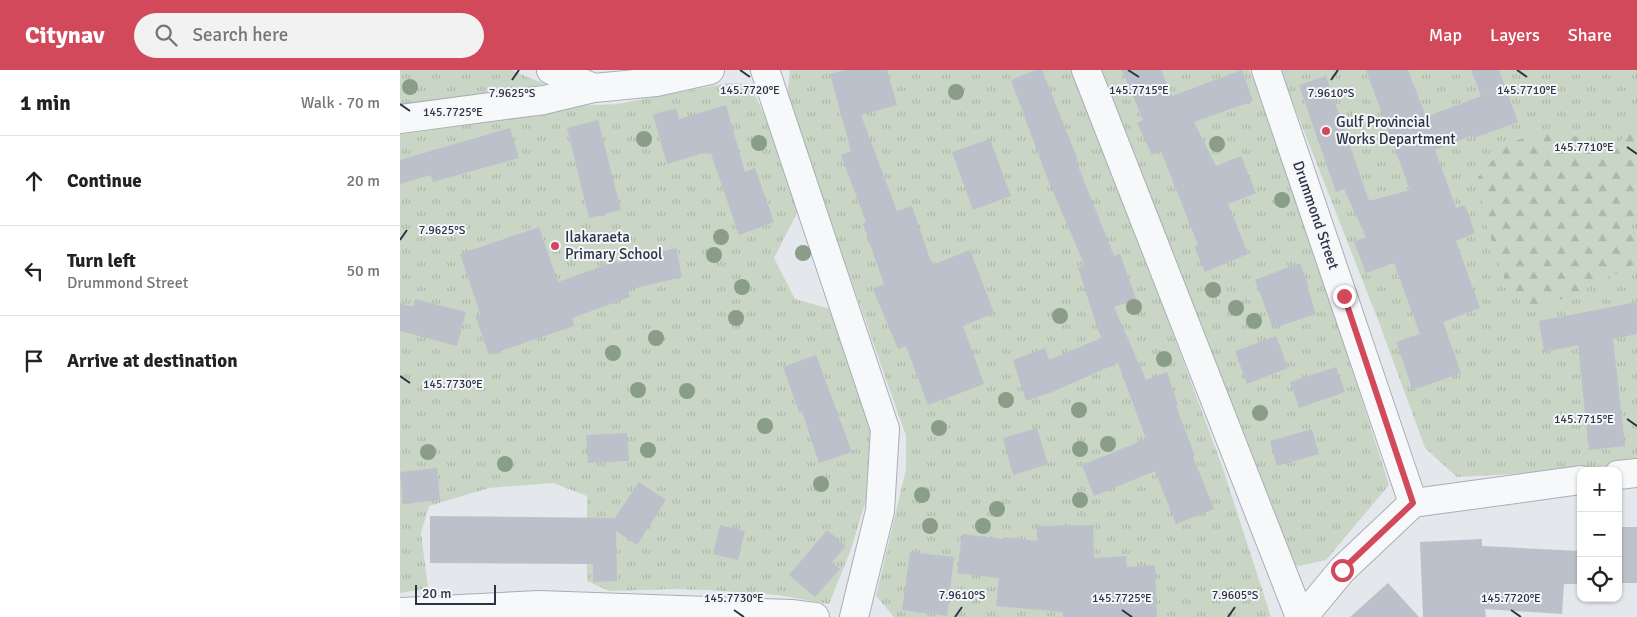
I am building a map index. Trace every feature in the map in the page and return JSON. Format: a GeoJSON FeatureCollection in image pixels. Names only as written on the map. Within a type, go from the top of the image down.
{"type":"FeatureCollection","features":[{"type":"Feature","properties":{"kind":"street"},"geometry":{"type":"LineString","coordinates":[[551,70],[594,88]]}},
{"type":"Feature","properties":{"kind":"street"},"geometry":{"type":"LineString","coordinates":[[400,119],[544,100],[594,88],[656,82],[710,70]]}},
{"type":"Feature","properties":{"kind":"street"},"geometry":{"type":"LineString","coordinates":[[764,70],[884,429],[880,511],[854,617]]}},
{"type":"Feature","properties":{"kind":"street"},"geometry":{"type":"LineString","coordinates":[[1086,70],[1302,617],[1342,570],[1413,503],[1577,481]]}},
{"type":"Feature","properties":{"kind":"street","name":"Drummond Street"},"geometry":{"type":"LineString","coordinates":[[1266,70],[1413,503]]}},
{"type":"Feature","properties":{"kind":"street"},"geometry":{"type":"LineString","coordinates":[[1622,475],[1637,473]]}},
{"type":"Feature","properties":{"kind":"street"},"geometry":{"type":"LineString","coordinates":[[400,612],[539,605],[791,614],[815,617]]}},
{"type":"Feature","properties":{"kind":"green space"},"geometry":{"type":"Polygon","coordinates":[[[400,70],[511,70],[544,84],[544,90],[400,108],[400,70]]]}},
{"type":"Feature","properties":{"kind":"green space"},"geometry":{"type":"Polygon","coordinates":[[[790,70],[1072,70],[1222,466],[1271,617],[894,617],[876,596],[906,469],[906,436],[787,98],[790,70]]]}},
{"type":"Feature","properties":{"kind":"green space"},"geometry":{"type":"Polygon","coordinates":[[[1101,70],[1249,70],[1253,77],[1330,300],[1389,485],[1326,560],[1294,567],[1133,158],[1101,70]]]}},
{"type":"Feature","properties":{"kind":"green space"},"geometry":{"type":"Polygon","coordinates":[[[1280,70],[1637,70],[1637,462],[1596,467],[1577,467],[1577,469],[1564,471],[1457,477],[1425,448],[1380,325],[1280,70]]]}},
{"type":"Feature","properties":{"kind":"green space"},"geometry":{"type":"Polygon","coordinates":[[[728,83],[750,84],[785,160],[797,213],[774,258],[795,299],[831,309],[870,409],[873,478],[850,552],[829,604],[778,595],[708,590],[609,591],[587,581],[587,496],[553,483],[489,488],[429,506],[421,533],[428,588],[400,593],[400,131],[575,106],[617,104],[728,83]]]}},
{"type":"Feature","properties":{"kind":"green space"},"geometry":{"type":"Polygon","coordinates":[[[1637,110],[1637,215],[1628,223],[1637,235],[1637,263],[1568,297],[1528,311],[1504,278],[1482,212],[1478,177],[1507,144],[1546,130],[1587,139],[1615,152],[1637,110]]]}},
{"type":"Feature","properties":{"kind":"building"},"geometry":{"type":"Polygon","coordinates":[[[844,70],[887,70],[897,105],[861,115],[897,211],[912,206],[932,265],[970,250],[994,313],[963,326],[984,384],[928,405],[906,346],[898,349],[873,289],[884,284],[863,224],[866,222],[841,155],[851,151],[830,74],[844,70]]]}},
{"type":"Feature","properties":{"kind":"building"},"geometry":{"type":"Polygon","coordinates":[[[1035,70],[1042,70],[1114,256],[1120,254],[1136,299],[1114,307],[1146,380],[1167,372],[1178,405],[1176,406],[1195,456],[1193,457],[1214,509],[1176,524],[1155,471],[1094,496],[1082,465],[1146,439],[1118,363],[1052,392],[1026,401],[1013,360],[1045,348],[1049,360],[1101,338],[1078,268],[1085,266],[1048,180],[1011,80],[1035,70]]]}},
{"type":"Feature","properties":{"kind":"building"},"geometry":{"type":"Polygon","coordinates":[[[1122,70],[1161,70],[1172,96],[1242,70],[1253,101],[1194,122],[1216,166],[1241,156],[1256,193],[1228,204],[1248,254],[1205,272],[1194,246],[1198,245],[1161,151],[1152,155],[1137,123],[1143,120],[1122,70]]]}},
{"type":"Feature","properties":{"kind":"building"},"geometry":{"type":"Polygon","coordinates":[[[1366,70],[1408,70],[1426,117],[1481,96],[1471,70],[1499,70],[1518,122],[1474,138],[1473,135],[1435,150],[1456,208],[1465,205],[1475,233],[1456,241],[1480,308],[1443,322],[1461,373],[1413,390],[1396,342],[1420,334],[1394,263],[1366,273],[1354,242],[1366,237],[1344,189],[1336,192],[1299,85],[1326,76],[1369,201],[1410,190],[1366,70]]]}},
{"type":"Feature","properties":{"kind":"building"},"geometry":{"type":"Polygon","coordinates":[[[726,105],[745,172],[755,168],[774,222],[739,235],[710,151],[667,164],[653,115],[676,108],[679,119],[726,105]]]}},
{"type":"Feature","properties":{"kind":"building"},"geometry":{"type":"Polygon","coordinates":[[[598,120],[621,210],[589,218],[567,128],[598,120]]]}},
{"type":"Feature","properties":{"kind":"building"},"geometry":{"type":"Polygon","coordinates":[[[510,128],[519,158],[433,182],[431,175],[400,184],[400,160],[510,128]]]}},
{"type":"Feature","properties":{"kind":"building"},"geometry":{"type":"Polygon","coordinates":[[[990,139],[1011,196],[973,210],[952,152],[990,139]]]}},
{"type":"Feature","properties":{"kind":"building"},"geometry":{"type":"Polygon","coordinates":[[[539,227],[558,282],[617,261],[618,263],[676,248],[682,277],[628,290],[630,297],[572,318],[574,326],[489,355],[475,315],[481,316],[460,254],[539,227]]]}},
{"type":"Feature","properties":{"kind":"building"},"geometry":{"type":"Polygon","coordinates":[[[1300,263],[1316,314],[1273,328],[1255,280],[1300,263]]]}},
{"type":"Feature","properties":{"kind":"building"},"geometry":{"type":"Polygon","coordinates":[[[415,299],[466,312],[457,346],[400,331],[400,303],[413,307],[415,299]]]}},
{"type":"Feature","properties":{"kind":"building"},"geometry":{"type":"Polygon","coordinates":[[[1637,302],[1637,334],[1613,339],[1625,446],[1589,450],[1578,345],[1544,352],[1539,321],[1637,302]]]}},
{"type":"Feature","properties":{"kind":"building"},"geometry":{"type":"Polygon","coordinates":[[[1276,336],[1288,368],[1247,384],[1235,351],[1276,336]]]}},
{"type":"Feature","properties":{"kind":"building"},"geometry":{"type":"Polygon","coordinates":[[[816,355],[852,452],[819,463],[802,411],[799,412],[783,367],[816,355]]]}},
{"type":"Feature","properties":{"kind":"building"},"geometry":{"type":"Polygon","coordinates":[[[1336,367],[1345,392],[1299,408],[1290,382],[1336,367]]]}},
{"type":"Feature","properties":{"kind":"building"},"geometry":{"type":"Polygon","coordinates":[[[1037,428],[1048,464],[1013,475],[1003,438],[1037,428]]]}},
{"type":"Feature","properties":{"kind":"building"},"geometry":{"type":"Polygon","coordinates":[[[1312,429],[1319,454],[1277,466],[1270,441],[1312,429]]]}},
{"type":"Feature","properties":{"kind":"building"},"geometry":{"type":"Polygon","coordinates":[[[627,433],[629,461],[588,463],[586,435],[627,433]]]}},
{"type":"Feature","properties":{"kind":"building"},"geometry":{"type":"Polygon","coordinates":[[[437,468],[440,500],[403,504],[400,472],[437,468]]]}},
{"type":"Feature","properties":{"kind":"building"},"geometry":{"type":"Polygon","coordinates":[[[639,482],[666,500],[637,545],[616,531],[617,581],[593,582],[593,564],[430,563],[430,516],[615,518],[639,482]]]}},
{"type":"Feature","properties":{"kind":"building"},"geometry":{"type":"Polygon","coordinates":[[[720,525],[745,531],[738,560],[713,554],[720,525]]]}},
{"type":"Feature","properties":{"kind":"building"},"geometry":{"type":"Polygon","coordinates":[[[1093,525],[1094,558],[1126,556],[1127,567],[1155,565],[1157,617],[1063,617],[1063,612],[996,606],[999,578],[957,573],[962,534],[1037,541],[1037,526],[1093,525]]]}},
{"type":"Feature","properties":{"kind":"building"},"geometry":{"type":"Polygon","coordinates":[[[1622,527],[1637,527],[1637,583],[1622,583],[1622,527]]]}},
{"type":"Feature","properties":{"kind":"building"},"geometry":{"type":"Polygon","coordinates":[[[827,530],[846,546],[832,562],[840,569],[815,597],[789,575],[827,530]]]}},
{"type":"Feature","properties":{"kind":"building"},"geometry":{"type":"Polygon","coordinates":[[[1482,539],[1482,546],[1577,551],[1577,584],[1564,584],[1562,614],[1485,609],[1486,617],[1423,617],[1420,542],[1482,539]]]}},
{"type":"Feature","properties":{"kind":"building"},"geometry":{"type":"Polygon","coordinates":[[[910,552],[954,557],[947,616],[902,610],[910,552]]]}},
{"type":"Feature","properties":{"kind":"building"},"geometry":{"type":"Polygon","coordinates":[[[1388,583],[1419,617],[1350,617],[1388,583]]]}},
{"type":"Feature","properties":{"kind":"place","name":"Gulf Provincial Works Department"},"geometry":{"type":"Point","coordinates":[1326,131]}},
{"type":"Feature","properties":{"kind":"place","name":"Ilakaraeta Primary School"},"geometry":{"type":"Point","coordinates":[555,246]}},
{"type":"Feature","properties":{"kind":"route"},"geometry":{"type":"LineString","coordinates":[[1342,570],[1413,503],[1344,296]]}}]}
